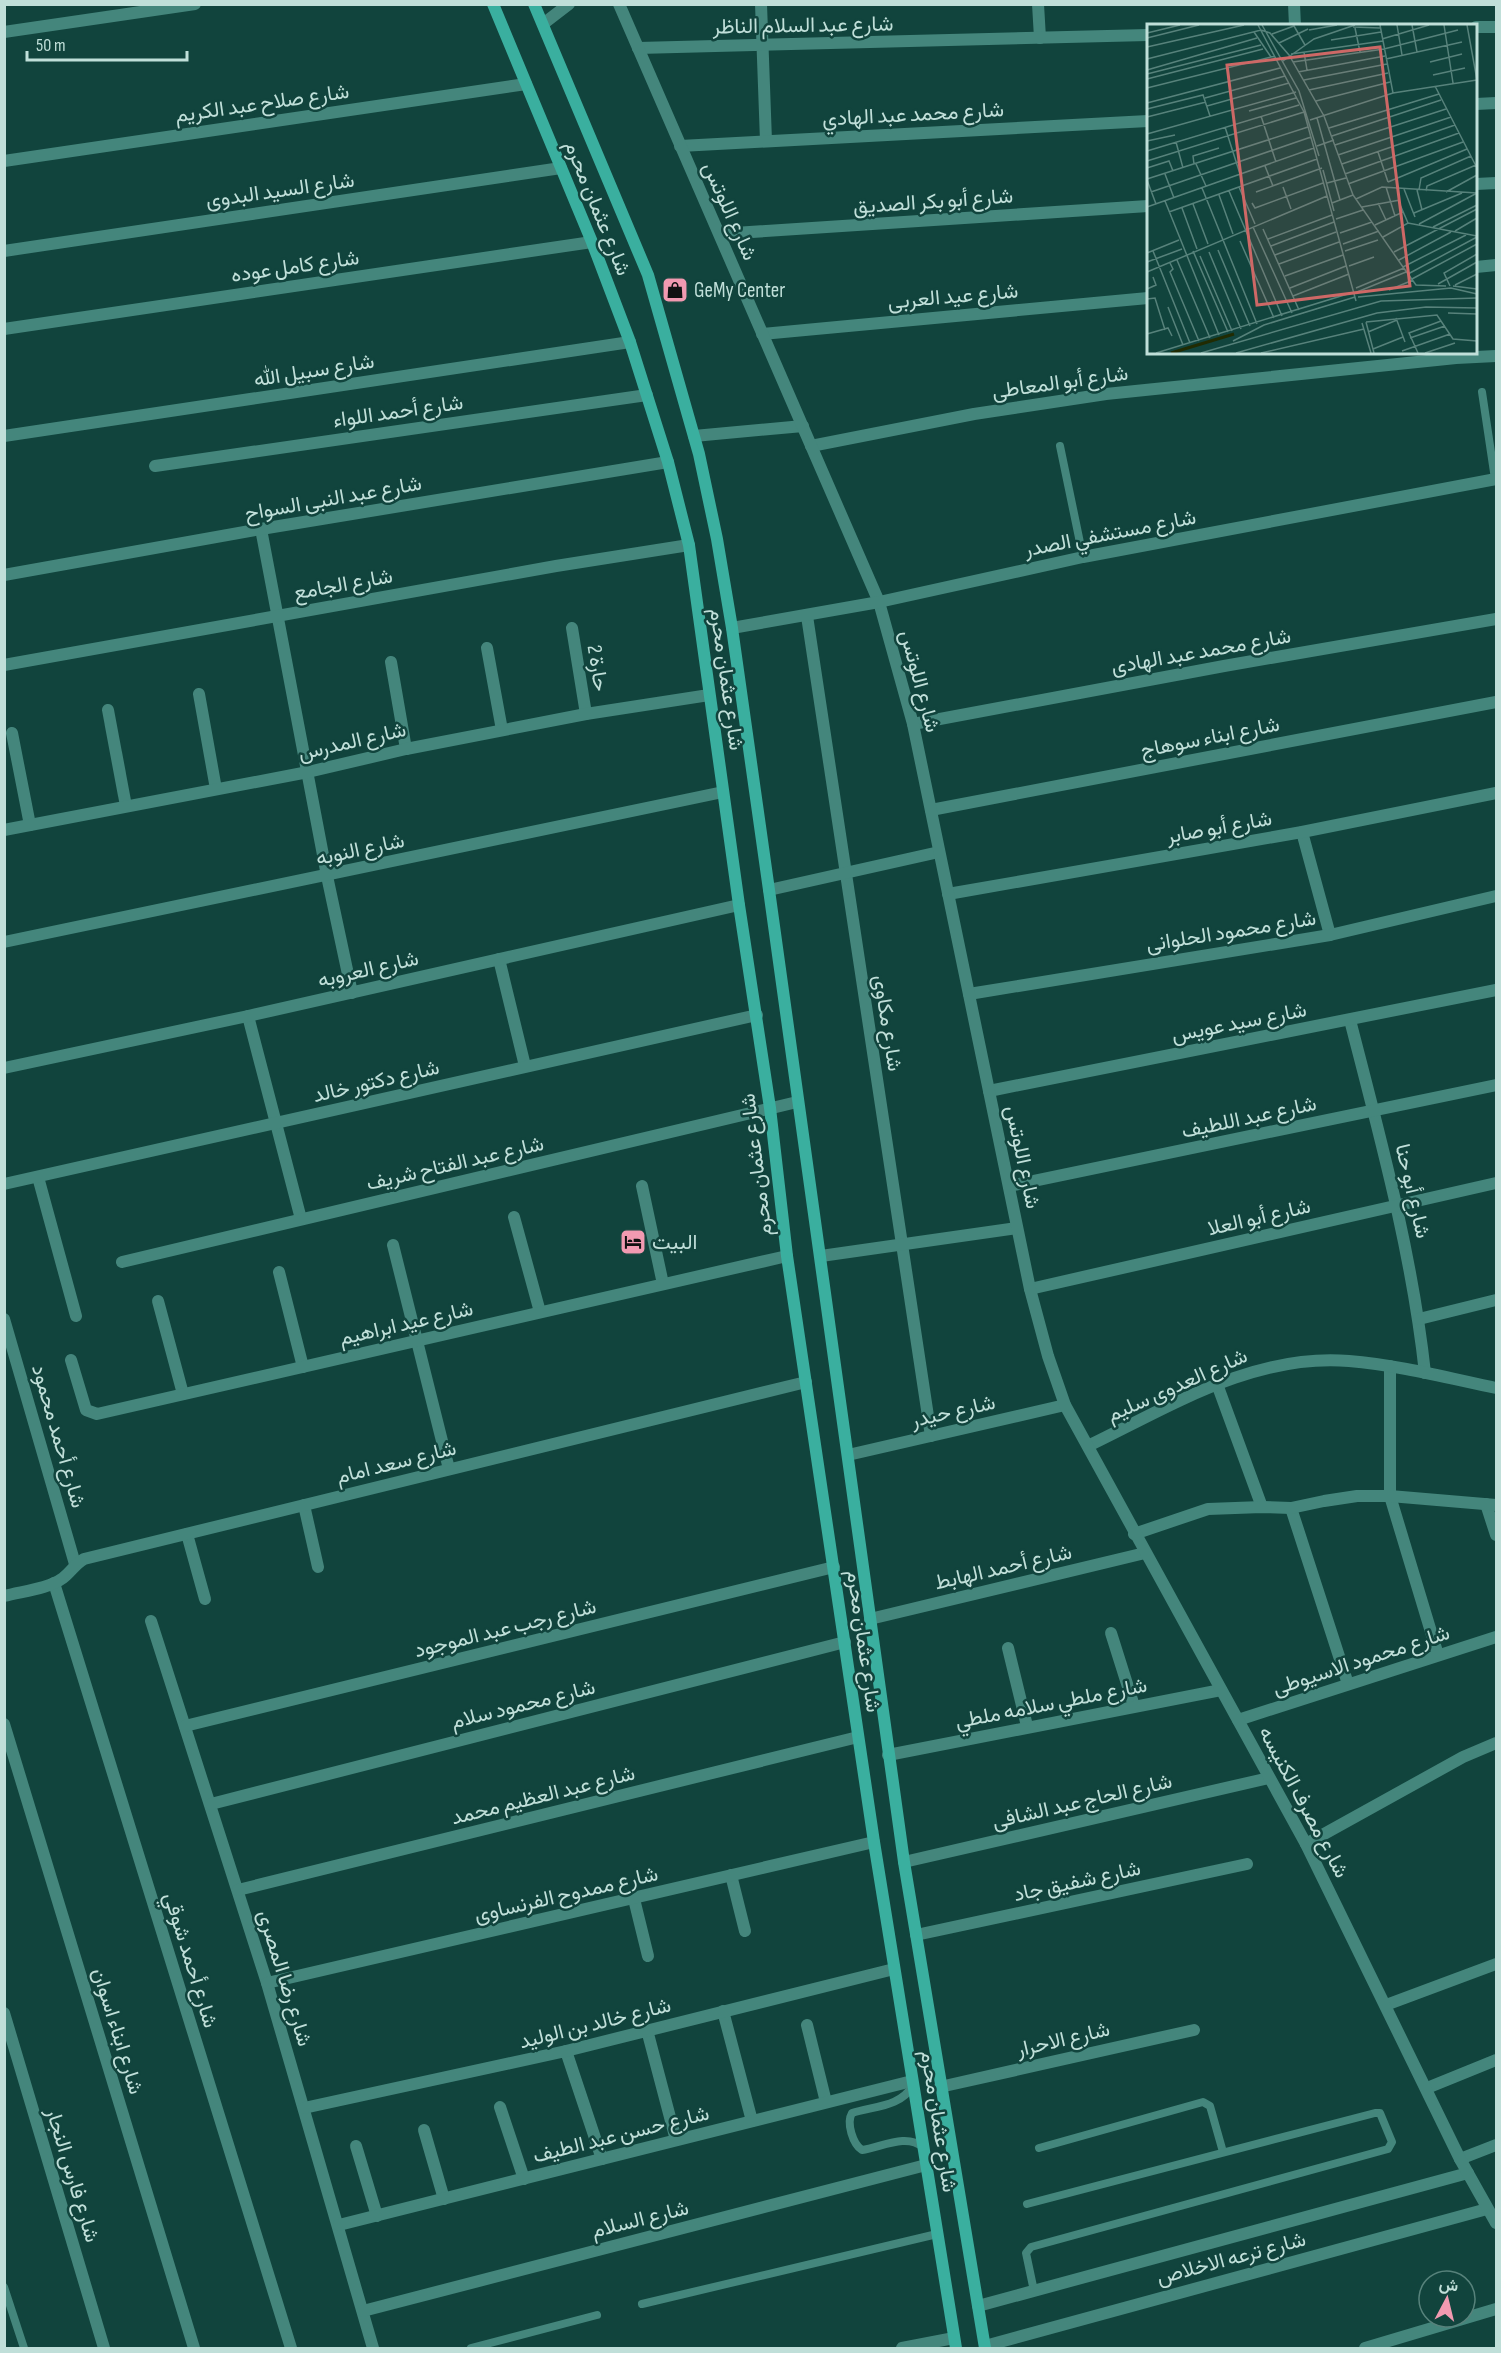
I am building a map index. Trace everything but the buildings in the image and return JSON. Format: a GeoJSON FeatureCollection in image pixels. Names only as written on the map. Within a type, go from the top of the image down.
{"type":"FeatureCollection","features":[{"type":"Feature","properties":{"kind":"main road","name":"شارع عثمان محرم"},"geometry":{"type":"LineString","coordinates":[[493,4],[592,242],[630,342],[668,462],[689,545],[770,1108],[787,1256],[858,1737],[955,2343]]}},
{"type":"Feature","properties":{"kind":"main road","name":"شارع عثمان محرم"},"geometry":{"type":"LineString","coordinates":[[534,4],[648,275],[694,436],[717,540],[732,628],[797,1102],[821,1256],[888,1755],[940,2087],[985,2347]]}},
{"type":"Feature","properties":{"kind":"street"},"geometry":{"type":"LineString","coordinates":[[4,32],[195,4]]}},
{"type":"Feature","properties":{"kind":"street"},"geometry":{"type":"LineString","coordinates":[[543,24],[569,4]]}},
{"type":"Feature","properties":{"kind":"street","name":"شارع اللوتس"},"geometry":{"type":"LineString","coordinates":[[619,4],[879,602],[913,724],[1030,1289],[1048,1356],[1065,1405]]}},
{"type":"Feature","properties":{"kind":"street"},"geometry":{"type":"LineString","coordinates":[[761,4],[766,141]]}},
{"type":"Feature","properties":{"kind":"street"},"geometry":{"type":"LineString","coordinates":[[1038,4],[1040,38]]}},
{"type":"Feature","properties":{"kind":"street"},"geometry":{"type":"LineString","coordinates":[[1294,4],[1295,24]]}},
{"type":"Feature","properties":{"kind":"street"},"geometry":{"type":"LineString","coordinates":[[1477,27],[1497,27]]}},
{"type":"Feature","properties":{"kind":"street","name":"شارع عبد السلام الناظر"},"geometry":{"type":"LineString","coordinates":[[638,48],[1147,35]]}},
{"type":"Feature","properties":{"kind":"street","name":"شارع صلاح عبد الكريم"},"geometry":{"type":"LineString","coordinates":[[4,161],[526,84]]}},
{"type":"Feature","properties":{"kind":"street"},"geometry":{"type":"LineString","coordinates":[[1477,104],[1497,103]]}},
{"type":"Feature","properties":{"kind":"street","name":"شارع محمد عبد الهادي"},"geometry":{"type":"LineString","coordinates":[[680,146],[1147,121]]}},
{"type":"Feature","properties":{"kind":"street","name":"شارع السيد البدوى"},"geometry":{"type":"LineString","coordinates":[[4,251],[561,168]]}},
{"type":"Feature","properties":{"kind":"street"},"geometry":{"type":"LineString","coordinates":[[1477,184],[1497,183]]}},
{"type":"Feature","properties":{"kind":"street","name":"شارع أبو بكر الصديق"},"geometry":{"type":"LineString","coordinates":[[720,234],[1147,206]]}},
{"type":"Feature","properties":{"kind":"street","name":"شارع كامل عوده"},"geometry":{"type":"LineString","coordinates":[[4,329],[592,242]]}},
{"type":"Feature","properties":{"kind":"street"},"geometry":{"type":"LineString","coordinates":[[1477,267],[1497,265]]}},
{"type":"Feature","properties":{"kind":"street","name":"شارع عيد العربى"},"geometry":{"type":"LineString","coordinates":[[762,334],[1147,298]]}},
{"type":"Feature","properties":{"kind":"street","name":"شارع سبيل الله"},"geometry":{"type":"LineString","coordinates":[[4,436],[630,342]]}},
{"type":"Feature","properties":{"kind":"street","name":"شارع أبو المعاطى"},"geometry":{"type":"LineString","coordinates":[[811,446],[974,414],[1106,394],[1456,358],[1497,356]]}},
{"type":"Feature","properties":{"kind":"street","name":"شارع أحمد اللواء"},"geometry":{"type":"LineString","coordinates":[[155,466],[647,395]]}},
{"type":"Feature","properties":{"kind":"street"},"geometry":{"type":"LineString","coordinates":[[694,436],[802,426]]}},
{"type":"Feature","properties":{"kind":"street","name":"شارع عبد النبى السواح"},"geometry":{"type":"LineString","coordinates":[[4,575],[261,529],[668,462]]}},
{"type":"Feature","properties":{"kind":"street","name":"شارع مستشفي الصدر"},"geometry":{"type":"LineString","coordinates":[[732,628],[879,602],[1083,557],[1496,479]]}},
{"type":"Feature","properties":{"kind":"street"},"geometry":{"type":"LineString","coordinates":[[261,529],[327,876],[352,993]]}},
{"type":"Feature","properties":{"kind":"street","name":"شارع الجامع"},"geometry":{"type":"LineString","coordinates":[[4,665],[556,566],[689,545]]}},
{"type":"Feature","properties":{"kind":"street","name":"شارع مكاوى"},"geometry":{"type":"LineString","coordinates":[[807,616],[931,1436]]}},
{"type":"Feature","properties":{"kind":"street","name":"شارع محمد عبد الهادى"},"geometry":{"type":"LineString","coordinates":[[913,724],[1235,664],[1497,619]]}},
{"type":"Feature","properties":{"kind":"street","name":"حارة 2"},"geometry":{"type":"LineString","coordinates":[[572,628],[586,714]]}},
{"type":"Feature","properties":{"kind":"street"},"geometry":{"type":"LineString","coordinates":[[487,648],[502,730]]}},
{"type":"Feature","properties":{"kind":"street"},"geometry":{"type":"LineString","coordinates":[[391,662],[406,748]]}},
{"type":"Feature","properties":{"kind":"street"},"geometry":{"type":"LineString","coordinates":[[200,694],[216,789]]}},
{"type":"Feature","properties":{"kind":"street","name":"شارع المدرس"},"geometry":{"type":"LineString","coordinates":[[4,830],[308,772],[406,748],[586,714],[709,695]]}},
{"type":"Feature","properties":{"kind":"street","name":"شارع ابناء سوهاج"},"geometry":{"type":"LineString","coordinates":[[931,810],[1497,702]]}},
{"type":"Feature","properties":{"kind":"street"},"geometry":{"type":"LineString","coordinates":[[108,710],[126,806]]}},
{"type":"Feature","properties":{"kind":"street"},"geometry":{"type":"LineString","coordinates":[[12,733],[30,825]]}},
{"type":"Feature","properties":{"kind":"street","name":"شارع النوبه"},"geometry":{"type":"LineString","coordinates":[[4,942],[723,792]]}},
{"type":"Feature","properties":{"kind":"street","name":"شارع أبو صابر"},"geometry":{"type":"LineString","coordinates":[[948,894],[1302,832],[1497,793]]}},
{"type":"Feature","properties":{"kind":"street"},"geometry":{"type":"LineString","coordinates":[[1302,832],[1330,934]]}},
{"type":"Feature","properties":{"kind":"street"},"geometry":{"type":"LineString","coordinates":[[769,890],[939,852]]}},
{"type":"Feature","properties":{"kind":"street","name":"شارع محمود الحلوانى"},"geometry":{"type":"LineString","coordinates":[[969,994],[1330,934],[1497,896]]}},
{"type":"Feature","properties":{"kind":"street","name":"شارع العروبه"},"geometry":{"type":"LineString","coordinates":[[4,1068],[352,993],[739,905]]}},
{"type":"Feature","properties":{"kind":"street"},"geometry":{"type":"LineString","coordinates":[[499,959],[525,1066]]}},
{"type":"Feature","properties":{"kind":"street","name":"شارع سيد عويس"},"geometry":{"type":"LineString","coordinates":[[989,1090],[1497,990]]}},
{"type":"Feature","properties":{"kind":"street","name":"شارع دكتور خالد"},"geometry":{"type":"LineString","coordinates":[[4,1184],[756,1015]]}},
{"type":"Feature","properties":{"kind":"street"},"geometry":{"type":"LineString","coordinates":[[248,1016],[301,1219]]}},
{"type":"Feature","properties":{"kind":"street","name":"شارع أبو حنا"},"geometry":{"type":"LineString","coordinates":[[1350,1020],[1398,1205],[1419,1319],[1425,1373]]}},
{"type":"Feature","properties":{"kind":"street","name":"شارع عبد اللطيف"},"geometry":{"type":"LineString","coordinates":[[1009,1186],[1497,1085]]}},
{"type":"Feature","properties":{"kind":"street","name":"شارع عبد الفتاح شريف"},"geometry":{"type":"LineString","coordinates":[[122,1262],[797,1102]]}},
{"type":"Feature","properties":{"kind":"street"},"geometry":{"type":"LineString","coordinates":[[38,1177],[76,1316]]}},
{"type":"Feature","properties":{"kind":"street","name":"شارع أبو العلا"},"geometry":{"type":"LineString","coordinates":[[1030,1289],[1497,1184]]}},
{"type":"Feature","properties":{"kind":"street"},"geometry":{"type":"LineString","coordinates":[[642,1186],[663,1284]]}},
{"type":"Feature","properties":{"kind":"street"},"geometry":{"type":"LineString","coordinates":[[514,1217],[540,1312]]}},
{"type":"Feature","properties":{"kind":"street"},"geometry":{"type":"LineString","coordinates":[[821,1256],[1017,1228]]}},
{"type":"Feature","properties":{"kind":"street"},"geometry":{"type":"LineString","coordinates":[[393,1245],[449,1469]]}},
{"type":"Feature","properties":{"kind":"street","name":"شارع عيد ابراهيم"},"geometry":{"type":"LineString","coordinates":[[70,1360],[86,1410],[97,1414],[787,1256]]}},
{"type":"Feature","properties":{"kind":"street"},"geometry":{"type":"LineString","coordinates":[[279,1272],[303,1367]]}},
{"type":"Feature","properties":{"kind":"street"},"geometry":{"type":"LineString","coordinates":[[1419,1319],[1497,1300]]}},
{"type":"Feature","properties":{"kind":"street"},"geometry":{"type":"LineString","coordinates":[[159,1301],[183,1394]]}},
{"type":"Feature","properties":{"kind":"street","name":"شارع أحمد محمود"},"geometry":{"type":"LineString","coordinates":[[4,1319],[75,1564]]}},
{"type":"Feature","properties":{"kind":"street","name":"شارع العدوى سليم"},"geometry":{"type":"LineString","coordinates":[[1088,1446],[1217,1384],[1259,1370],[1302,1362],[1347,1360],[1390,1366],[1497,1388]]}},
{"type":"Feature","properties":{"kind":"street"},"geometry":{"type":"LineString","coordinates":[[1390,1366],[1390,1496],[1438,1655]]}},
{"type":"Feature","properties":{"kind":"street","name":"شارع سعد امام"},"geometry":{"type":"LineString","coordinates":[[4,1596],[54,1583],[84,1559],[806,1382]]}},
{"type":"Feature","properties":{"kind":"street"},"geometry":{"type":"LineString","coordinates":[[1217,1384],[1262,1507]]}},
{"type":"Feature","properties":{"kind":"street","name":"شارع حيدر"},"geometry":{"type":"LineString","coordinates":[[848,1455],[1065,1405]]}},
{"type":"Feature","properties":{"kind":"street","name":"شارع مصرف الكنيسه"},"geometry":{"type":"LineString","coordinates":[[1065,1405],[1305,1844],[1460,2158],[1497,2223]]}},
{"type":"Feature","properties":{"kind":"street"},"geometry":{"type":"LineString","coordinates":[[1134,1534],[1208,1509],[1262,1507],[1291,1509],[1346,1498],[1390,1496],[1491,1505],[1497,1535]]}},
{"type":"Feature","properties":{"kind":"street"},"geometry":{"type":"LineString","coordinates":[[304,1505],[318,1567]]}},
{"type":"Feature","properties":{"kind":"street"},"geometry":{"type":"LineString","coordinates":[[1291,1509],[1348,1684]]}},
{"type":"Feature","properties":{"kind":"street"},"geometry":{"type":"LineString","coordinates":[[188,1534],[205,1599]]}},
{"type":"Feature","properties":{"kind":"street","name":"شارع أحمد الهابط"},"geometry":{"type":"LineString","coordinates":[[870,1619],[1145,1553]]}},
{"type":"Feature","properties":{"kind":"street","name":"شارع رجب عبد الموجود"},"geometry":{"type":"LineString","coordinates":[[185,1726],[834,1567]]}},
{"type":"Feature","properties":{"kind":"street","name":"شارع أحمد شوقي"},"geometry":{"type":"LineString","coordinates":[[54,1583],[291,2349]]}},
{"type":"Feature","properties":{"kind":"street","name":"شارع رضا المصرى"},"geometry":{"type":"LineString","coordinates":[[151,1621],[267,1983],[339,2225],[373,2349]]}},
{"type":"Feature","properties":{"kind":"street"},"geometry":{"type":"LineString","coordinates":[[1111,1633],[1134,1706]]}},
{"type":"Feature","properties":{"kind":"street","name":"شارع محمود الاسيوطى"},"geometry":{"type":"LineString","coordinates":[[1238,1720],[1497,1637]]}},
{"type":"Feature","properties":{"kind":"street","name":"شارع محمود سلام"},"geometry":{"type":"LineString","coordinates":[[211,1804],[845,1641]]}},
{"type":"Feature","properties":{"kind":"street"},"geometry":{"type":"LineString","coordinates":[[1008,1648],[1027,1726]]}},
{"type":"Feature","properties":{"kind":"street","name":"شارع ملطي سلامه ملطي"},"geometry":{"type":"LineString","coordinates":[[888,1755],[1027,1726],[1221,1690]]}},
{"type":"Feature","properties":{"kind":"street","name":"شارع ابناء اسوان"},"geometry":{"type":"LineString","coordinates":[[4,1724],[194,2349]]}},
{"type":"Feature","properties":{"kind":"street","name":"شارع عبد العظيم محمد"},"geometry":{"type":"LineString","coordinates":[[238,1890],[858,1737]]}},
{"type":"Feature","properties":{"kind":"street"},"geometry":{"type":"LineString","coordinates":[[1305,1844],[1463,1757],[1497,1743]]}},
{"type":"Feature","properties":{"kind":"street","name":"شارع الحاج عبد الشافى"},"geometry":{"type":"LineString","coordinates":[[904,1862],[1269,1778]]}},
{"type":"Feature","properties":{"kind":"street","name":"شارع ممدوح الفرنساوى"},"geometry":{"type":"LineString","coordinates":[[267,1983],[874,1842]]}},
{"type":"Feature","properties":{"kind":"street","name":"شارع شفيق جاد"},"geometry":{"type":"LineString","coordinates":[[916,1935],[1247,1864]]}},
{"type":"Feature","properties":{"kind":"street"},"geometry":{"type":"LineString","coordinates":[[731,1875],[745,1931]]}},
{"type":"Feature","properties":{"kind":"street"},"geometry":{"type":"LineString","coordinates":[[634,1899],[648,1956]]}},
{"type":"Feature","properties":{"kind":"street"},"geometry":{"type":"LineString","coordinates":[[1386,2005],[1497,1964]]}},
{"type":"Feature","properties":{"kind":"street","name":"شارع خالد بن الوليد"},"geometry":{"type":"LineString","coordinates":[[304,2108],[566,2051],[894,1969]]}},
{"type":"Feature","properties":{"kind":"street"},"geometry":{"type":"LineString","coordinates":[[723,2011],[752,2121]]}},
{"type":"Feature","properties":{"kind":"street","name":"شارع فارس النجار"},"geometry":{"type":"LineString","coordinates":[[4,2013],[104,2349]]}},
{"type":"Feature","properties":{"kind":"street"},"geometry":{"type":"LineString","coordinates":[[807,2025],[826,2102]]}},
{"type":"Feature","properties":{"kind":"street"},"geometry":{"type":"LineString","coordinates":[[647,2030],[676,2140]]}},
{"type":"Feature","properties":{"kind":"street","name":"شارع الاحرار"},"geometry":{"type":"LineString","coordinates":[[940,2087],[1194,2030]]}},
{"type":"Feature","properties":{"kind":"street"},"geometry":{"type":"LineString","coordinates":[[566,2051],[602,2159]]}},
{"type":"Feature","properties":{"kind":"street"},"geometry":{"type":"LineString","coordinates":[[1427,2088],[1497,2061]]}},
{"type":"Feature","properties":{"kind":"street","name":"شارع حسن عبد الطيف"},"geometry":{"type":"LineString","coordinates":[[339,2225],[826,2102],[913,2083]]}},
{"type":"Feature","properties":{"kind":"street"},"geometry":{"type":"LineString","coordinates":[[500,2107],[524,2179]]}},
{"type":"Feature","properties":{"kind":"street"},"geometry":{"type":"LineString","coordinates":[[424,2130],[444,2199]]}},
{"type":"Feature","properties":{"kind":"street"},"geometry":{"type":"LineString","coordinates":[[1460,2158],[1497,2145]]}},
{"type":"Feature","properties":{"kind":"street"},"geometry":{"type":"LineString","coordinates":[[356,2146],[377,2216]]}},
{"type":"Feature","properties":{"kind":"street","name":"شارع السلام"},"geometry":{"type":"LineString","coordinates":[[363,2311],[926,2165]]}},
{"type":"Feature","properties":{"kind":"street","name":"شارع ترعه الاخلاص"},"geometry":{"type":"LineString","coordinates":[[978,2306],[1468,2173]]}},
{"type":"Feature","properties":{"kind":"street","name":"شارع ترعه الاخلاص"},"geometry":{"type":"LineString","coordinates":[[985,2347],[1487,2209]]}},
{"type":"Feature","properties":{"kind":"street"},"geometry":{"type":"LineString","coordinates":[[1365,2349],[1497,2309]]}},
{"type":"Feature","properties":{"kind":"street"},"geometry":{"type":"LineString","coordinates":[[902,2349],[955,2343]]}},
{"type":"Feature","properties":{"kind":"lane"},"geometry":{"type":"LineString","coordinates":[[1482,392],[1496,479]]}},
{"type":"Feature","properties":{"kind":"lane"},"geometry":{"type":"LineString","coordinates":[[1060,446],[1083,557]]}},
{"type":"Feature","properties":{"kind":"lane"},"geometry":{"type":"LineString","coordinates":[[913,2083],[904,2097],[852,2113],[849,2121],[855,2144],[862,2150],[905,2140],[918,2143],[923,2147]]}},
{"type":"Feature","properties":{"kind":"lane"},"geometry":{"type":"LineString","coordinates":[[1039,2148],[1203,2102],[1210,2106],[1223,2152]]}},
{"type":"Feature","properties":{"kind":"lane"},"geometry":{"type":"LineString","coordinates":[[1027,2204],[1375,2113],[1380,2113],[1383,2117],[1392,2142],[1388,2149],[1031,2247],[1026,2253],[1034,2290]]}},
{"type":"Feature","properties":{"kind":"lane"},"geometry":{"type":"LineString","coordinates":[[642,2304],[937,2234]]}},
{"type":"Feature","properties":{"kind":"lane"},"geometry":{"type":"LineString","coordinates":[[4,2287],[24,2349]]}},
{"type":"Feature","properties":{"kind":"lane"},"geometry":{"type":"LineString","coordinates":[[471,2349],[597,2315]]}},
{"type":"Feature","properties":{"kind":"place","name":"GeMy Center"},"geometry":{"type":"Point","coordinates":[675,290]}},
{"type":"Feature","properties":{"kind":"place","name":"البيت"},"geometry":{"type":"Point","coordinates":[633,1242]}}]}
